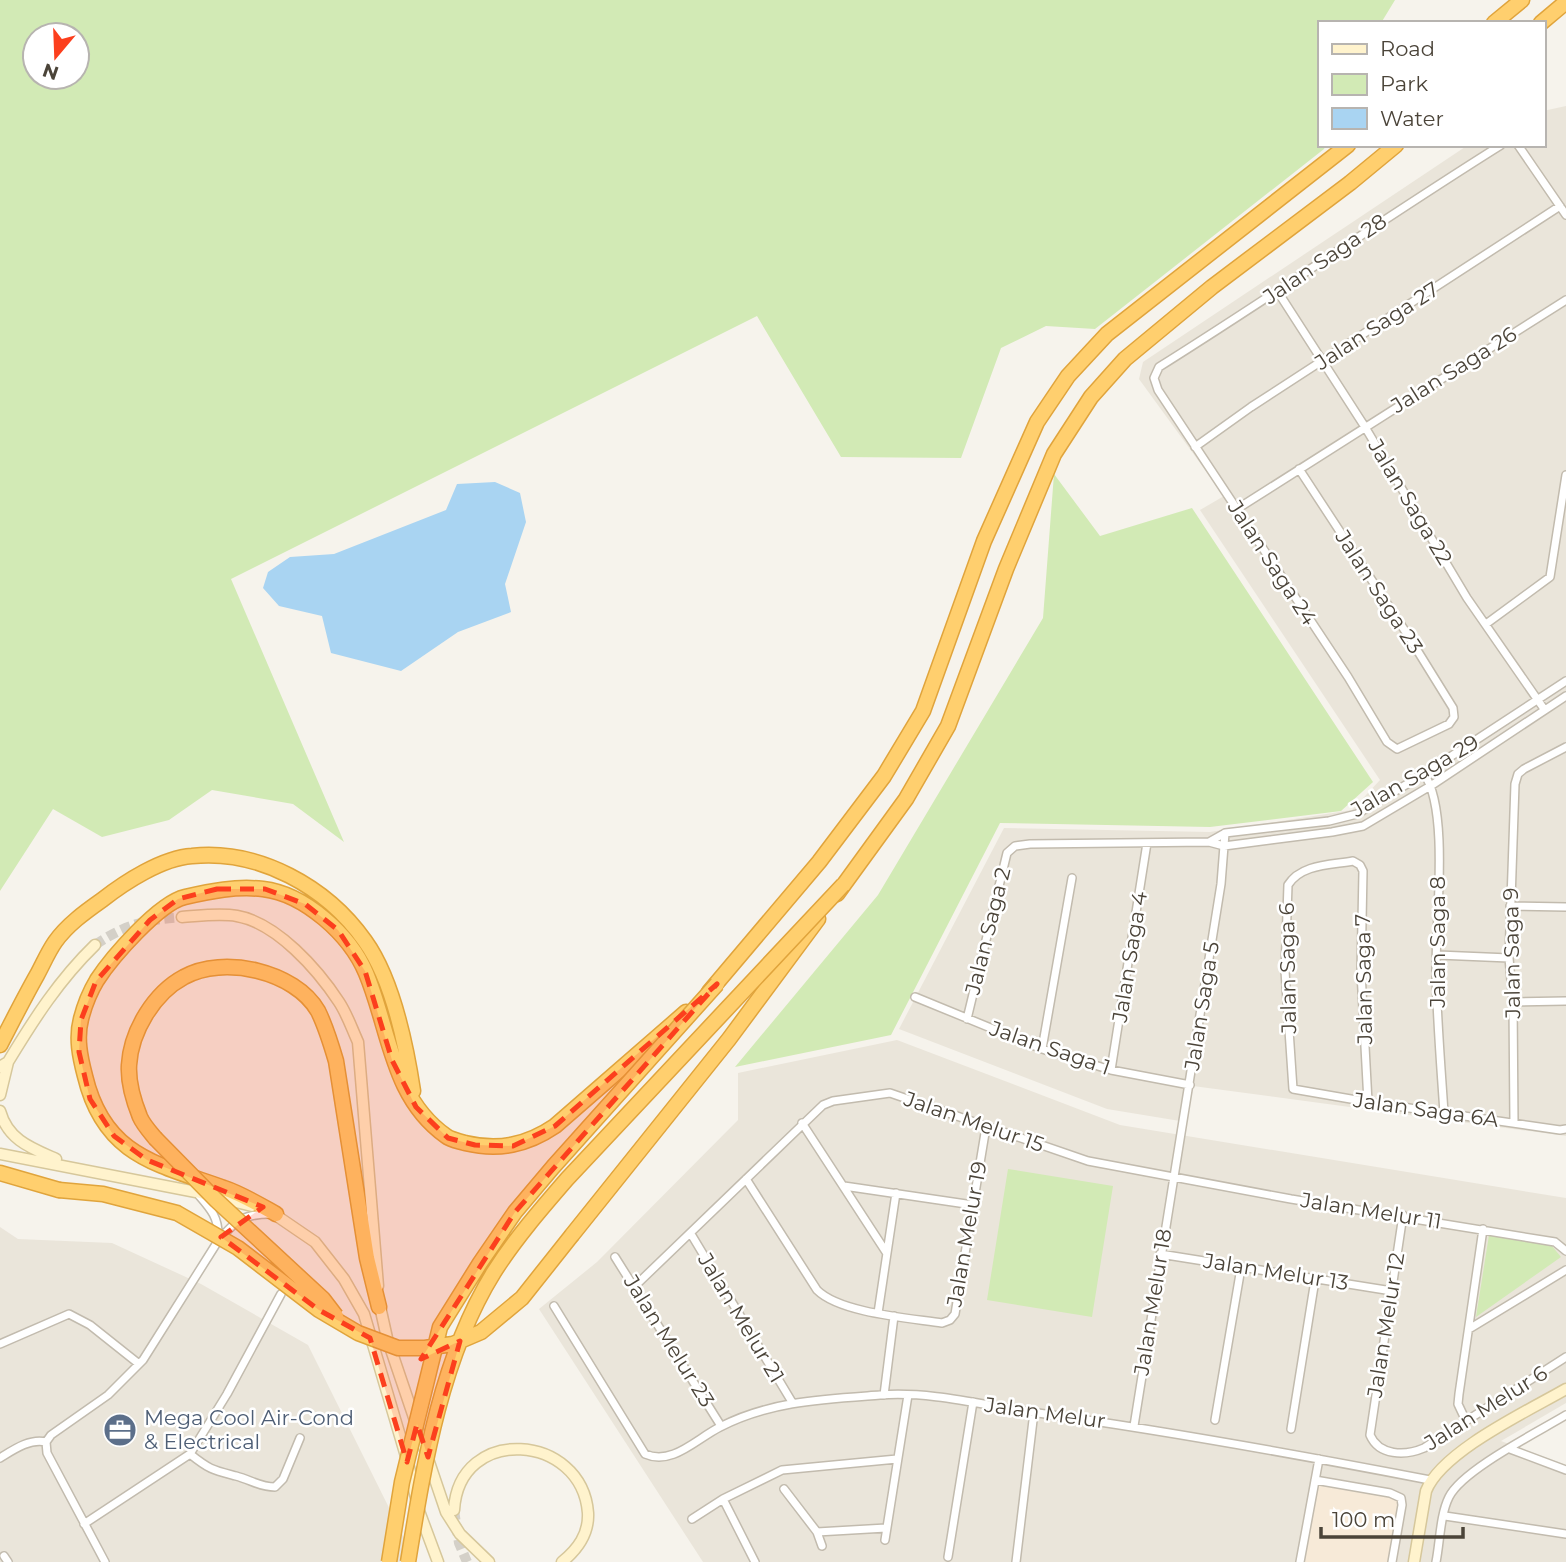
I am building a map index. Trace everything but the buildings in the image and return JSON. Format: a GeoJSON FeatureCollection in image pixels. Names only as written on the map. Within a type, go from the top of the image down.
{"type":"FeatureCollection","features":[{"type":"Feature","properties":{"kind":"highway"},"geometry":{"type":"LineString","coordinates":[[1496,21],[1522,0]]}},
{"type":"Feature","properties":{"kind":"highway"},"geometry":{"type":"LineString","coordinates":[[1543,21],[1566,2]]}},
{"type":"Feature","properties":{"kind":"highway"},"geometry":{"type":"LineString","coordinates":[[389,1562],[402,1482],[440,1327],[515,1212],[717,984],[819,862],[884,776],[923,711],[984,541],[1037,422],[1068,376],[1107,334],[1345,147]]}},
{"type":"Feature","properties":{"kind":"highway"},"geometry":{"type":"LineString","coordinates":[[0,1173],[59,1190],[103,1194],[177,1213],[238,1248],[319,1310],[358,1333],[398,1348],[453,1344],[481,1332],[500,1319],[522,1298],[729,1039],[906,799],[947,726],[1006,569],[1054,454],[1091,397],[1125,359],[1212,287],[1394,147]]}},
{"type":"Feature","properties":{"kind":"highway"},"geometry":{"type":"LineString","coordinates":[[0,1045],[55,942],[77,918],[116,889],[150,869],[190,855],[225,858],[258,863],[292,876],[336,906],[366,943],[389,990],[408,1057],[416,1107]]}},
{"type":"Feature","properties":{"kind":"highway"},"geometry":{"type":"LineString","coordinates":[[408,1562],[421,1487],[444,1392],[462,1336],[494,1273],[529,1223],[567,1180],[843,885]]}},
{"type":"Feature","properties":{"kind":"highway"},"geometry":{"type":"LineString","coordinates":[[276,1214],[227,1188],[182,1175],[147,1160],[114,1136],[90,1099],[79,1052],[81,1020],[96,981],[150,919],[178,899],[217,889],[265,889],[305,904],[338,930],[365,971],[392,1060],[416,1107],[448,1139],[475,1145],[513,1146],[536,1139],[555,1126],[717,984]]}},
{"type":"Feature","properties":{"kind":"highway"},"geometry":{"type":"LineString","coordinates":[[339,1320],[323,1299],[216,1200],[155,1138],[141,1119],[132,1093],[129,1065],[141,1023],[150,1007],[168,988],[185,976],[213,968],[250,969],[272,975],[296,988],[317,1009],[336,1061],[367,1258],[379,1307]]}},
{"type":"Feature","properties":{"kind":"street","name":"Jalan Saga 28"},"geometry":{"type":"LineString","coordinates":[[1154,379],[1159,367],[1278,292],[1393,212],[1499,147]]}},
{"type":"Feature","properties":{"kind":"street"},"geometry":{"type":"LineString","coordinates":[[1519,147],[1566,215]]}},
{"type":"Feature","properties":{"kind":"street","name":"Jalan Saga 27"},"geometry":{"type":"LineString","coordinates":[[1195,447],[1251,407],[1560,206]]}},
{"type":"Feature","properties":{"kind":"street","name":"Jalan Saga 22"},"geometry":{"type":"LineString","coordinates":[[1278,292],[1365,427],[1424,527],[1544,709]]}},
{"type":"Feature","properties":{"kind":"street","name":"Jalan Saga 26"},"geometry":{"type":"LineString","coordinates":[[1237,509],[1566,300]]}},
{"type":"Feature","properties":{"kind":"street","name":"Jalan Saga 24"},"geometry":{"type":"LineString","coordinates":[[1154,379],[1158,390],[1391,747]]}},
{"type":"Feature","properties":{"kind":"street","name":"Jalan Saga 23"},"geometry":{"type":"LineString","coordinates":[[1299,469],[1453,708],[1454,717],[1449,724],[1397,749],[1391,747]]}},
{"type":"Feature","properties":{"kind":"street"},"geometry":{"type":"LineString","coordinates":[[1486,624],[1550,577],[1566,475]]}},
{"type":"Feature","properties":{"kind":"street","name":"Jalan Saga 29"},"geometry":{"type":"LineString","coordinates":[[1209,842],[1225,833],[1329,821],[1357,814],[1424,774],[1566,681]]}},
{"type":"Feature","properties":{"kind":"street","name":"Jalan Saga 29"},"geometry":{"type":"LineString","coordinates":[[1015,846],[1209,842],[1224,846],[1363,826],[1432,785],[1566,696]]}},
{"type":"Feature","properties":{"kind":"street","name":"Jalan Saga 9"},"geometry":{"type":"LineString","coordinates":[[1514,1124],[1513,1002],[1509,958],[1515,783],[1518,774],[1524,769],[1566,747]]}},
{"type":"Feature","properties":{"kind":"street","name":"Jalan Saga 8"},"geometry":{"type":"LineString","coordinates":[[1424,774],[1432,785],[1438,825],[1436,971],[1444,1113]]}},
{"type":"Feature","properties":{"kind":"street","name":"Jalan Saga 5"},"geometry":{"type":"LineString","coordinates":[[1173,1178],[1221,884],[1225,833]]}},
{"type":"Feature","properties":{"kind":"street","name":"Jalan Saga 4"},"geometry":{"type":"LineString","coordinates":[[1111,1070],[1147,843]]}},
{"type":"Feature","properties":{"kind":"street","name":"Jalan Saga 2"},"geometry":{"type":"LineString","coordinates":[[967,1019],[1007,853],[1015,846]]}},
{"type":"Feature","properties":{"kind":"street","name":"Jalan Saga 6"},"geometry":{"type":"LineString","coordinates":[[1291,1083],[1285,971],[1288,885],[1293,876],[1302,870],[1353,861]]}},
{"type":"Feature","properties":{"kind":"street","name":"Jalan Saga 7"},"geometry":{"type":"LineString","coordinates":[[1353,861],[1360,865],[1363,871],[1361,972],[1368,1102]]}},
{"type":"Feature","properties":{"kind":"street"},"geometry":{"type":"LineString","coordinates":[[1042,1049],[1072,878]]}},
{"type":"Feature","properties":{"kind":"street"},"geometry":{"type":"LineString","coordinates":[[1510,906],[1566,907]]}},
{"type":"Feature","properties":{"kind":"street"},"geometry":{"type":"LineString","coordinates":[[182,917],[235,916],[270,931],[319,973],[341,1005],[358,1042],[376,1242],[379,1307],[387,1338],[446,1512],[460,1534],[489,1562]]}},
{"type":"Feature","properties":{"kind":"street"},"geometry":{"type":"LineString","coordinates":[[0,1096],[4,1065],[72,966],[94,945]]}},
{"type":"Feature","properties":{"kind":"street"},"geometry":{"type":"LineString","coordinates":[[1437,955],[1509,958]]}},
{"type":"Feature","properties":{"kind":"street","name":"Jalan Saga 1"},"geometry":{"type":"LineString","coordinates":[[915,997],[1042,1049],[1111,1070],[1189,1085]]}},
{"type":"Feature","properties":{"kind":"street"},"geometry":{"type":"LineString","coordinates":[[1513,1002],[1566,1001]]}},
{"type":"Feature","properties":{"kind":"street","name":"Jalan Saga 6A"},"geometry":{"type":"LineString","coordinates":[[1291,1083],[1293,1089],[1301,1091],[1514,1124],[1566,1129]]}},
{"type":"Feature","properties":{"kind":"street","name":"Jalan Melur 15"},"geometry":{"type":"LineString","coordinates":[[635,1286],[802,1123],[823,1105],[833,1101],[890,1093],[1088,1161],[1173,1178]]}},
{"type":"Feature","properties":{"kind":"street"},"geometry":{"type":"LineString","coordinates":[[0,1111],[4,1125],[22,1144],[72,1166]]}},
{"type":"Feature","properties":{"kind":"street"},"geometry":{"type":"LineString","coordinates":[[802,1123],[887,1252]]}},
{"type":"Feature","properties":{"kind":"street","name":"Jalan Melur 19"},"geometry":{"type":"LineString","coordinates":[[746,1179],[817,1290],[827,1300],[894,1316],[942,1323],[955,1314],[986,1127]]}},
{"type":"Feature","properties":{"kind":"street"},"geometry":{"type":"LineString","coordinates":[[0,1153],[196,1192],[276,1214],[315,1242],[344,1279],[363,1314],[408,1463],[419,1511],[438,1562]]}},
{"type":"Feature","properties":{"kind":"street","name":"Jalan Melur 11"},"geometry":{"type":"LineString","coordinates":[[1173,1178],[1555,1241],[1566,1251]]}},
{"type":"Feature","properties":{"kind":"street","name":"Jalan Melur 18"},"geometry":{"type":"LineString","coordinates":[[1134,1426],[1173,1178]]}},
{"type":"Feature","properties":{"kind":"street"},"geometry":{"type":"LineString","coordinates":[[844,1186],[973,1205]]}},
{"type":"Feature","properties":{"kind":"street"},"geometry":{"type":"LineString","coordinates":[[196,1192],[211,1208],[219,1223],[218,1241]]}},
{"type":"Feature","properties":{"kind":"street"},"geometry":{"type":"LineString","coordinates":[[878,1312],[896,1193]]}},
{"type":"Feature","properties":{"kind":"street"},"geometry":{"type":"LineString","coordinates":[[106,1562],[47,1453],[46,1442],[51,1435],[108,1395],[139,1364],[218,1241],[232,1225],[250,1214],[276,1214]]}},
{"type":"Feature","properties":{"kind":"street","name":"Jalan Melur 12"},"geometry":{"type":"LineString","coordinates":[[1370,1435],[1403,1215]]}},
{"type":"Feature","properties":{"kind":"street"},"geometry":{"type":"LineString","coordinates":[[1466,1421],[1458,1404],[1483,1229]]}},
{"type":"Feature","properties":{"kind":"street","name":"Jalan Melur 21"},"geometry":{"type":"LineString","coordinates":[[691,1234],[792,1402]]}},
{"type":"Feature","properties":{"kind":"street","name":"Jalan Melur 13"},"geometry":{"type":"LineString","coordinates":[[1160,1254],[1392,1291]]}},
{"type":"Feature","properties":{"kind":"street","name":"Jalan Melur 23"},"geometry":{"type":"LineString","coordinates":[[615,1257],[721,1426]]}},
{"type":"Feature","properties":{"kind":"street"},"geometry":{"type":"LineString","coordinates":[[1215,1420],[1241,1268]]}},
{"type":"Feature","properties":{"kind":"street"},"geometry":{"type":"LineString","coordinates":[[1469,1329],[1566,1270]]}},
{"type":"Feature","properties":{"kind":"street"},"geometry":{"type":"LineString","coordinates":[[1291,1429],[1315,1280]]}},
{"type":"Feature","properties":{"kind":"street"},"geometry":{"type":"LineString","coordinates":[[85,1524],[190,1454],[227,1394],[281,1294]]}},
{"type":"Feature","properties":{"kind":"street","name":"Jalan Melur"},"geometry":{"type":"LineString","coordinates":[[554,1306],[645,1454],[656,1459],[667,1458],[721,1426],[792,1402],[908,1395],[1134,1426],[1430,1480]]}},
{"type":"Feature","properties":{"kind":"street"},"geometry":{"type":"LineString","coordinates":[[0,1344],[69,1314],[90,1325],[139,1364]]}},
{"type":"Feature","properties":{"kind":"street"},"geometry":{"type":"LineString","coordinates":[[884,1395],[894,1316]]}},
{"type":"Feature","properties":{"kind":"street","name":"Jalan Melur 6"},"geometry":{"type":"LineString","coordinates":[[1370,1435],[1374,1445],[1384,1451],[1411,1453],[1424,1448],[1566,1357]]}},
{"type":"Feature","properties":{"kind":"street"},"geometry":{"type":"LineString","coordinates":[[1414,1562],[1430,1480],[1445,1464],[1468,1447],[1566,1389]]}},
{"type":"Feature","properties":{"kind":"street"},"geometry":{"type":"LineString","coordinates":[[885,1540],[908,1395]]}},
{"type":"Feature","properties":{"kind":"street"},"geometry":{"type":"LineString","coordinates":[[948,1557],[973,1402]]}},
{"type":"Feature","properties":{"kind":"street"},"geometry":{"type":"LineString","coordinates":[[1016,1562],[1034,1412]]}},
{"type":"Feature","properties":{"kind":"street"},"geometry":{"type":"LineString","coordinates":[[1436,1562],[1449,1497],[1461,1482],[1566,1415]]}},
{"type":"Feature","properties":{"kind":"street"},"geometry":{"type":"LineString","coordinates":[[190,1454],[219,1473],[238,1476],[262,1487],[275,1487],[283,1479],[300,1438]]}},
{"type":"Feature","properties":{"kind":"street"},"geometry":{"type":"LineString","coordinates":[[0,1458],[27,1444],[46,1442]]}},
{"type":"Feature","properties":{"kind":"street"},"geometry":{"type":"LineString","coordinates":[[454,1510],[460,1481],[477,1461],[498,1451],[519,1448],[541,1452],[562,1463],[580,1482],[587,1500],[588,1520],[584,1538],[575,1552],[562,1562]]}},
{"type":"Feature","properties":{"kind":"street"},"geometry":{"type":"LineString","coordinates":[[1510,1449],[1566,1470]]}},
{"type":"Feature","properties":{"kind":"street"},"geometry":{"type":"LineString","coordinates":[[692,1519],[723,1499],[782,1469],[897,1459]]}},
{"type":"Feature","properties":{"kind":"street"},"geometry":{"type":"LineString","coordinates":[[1300,1562],[1320,1459]]}},
{"type":"Feature","properties":{"kind":"street"},"geometry":{"type":"LineString","coordinates":[[1315,1480],[1390,1493],[1401,1498],[1392,1562]]}},
{"type":"Feature","properties":{"kind":"street"},"geometry":{"type":"LineString","coordinates":[[784,1489],[817,1532],[822,1546]]}},
{"type":"Feature","properties":{"kind":"street"},"geometry":{"type":"LineString","coordinates":[[723,1499],[755,1562]]}},
{"type":"Feature","properties":{"kind":"street"},"geometry":{"type":"LineString","coordinates":[[1444,1516],[1566,1534]]}},
{"type":"Feature","properties":{"kind":"street"},"geometry":{"type":"LineString","coordinates":[[817,1532],[887,1528]]}},
{"type":"Feature","properties":{"kind":"highlighted area"},"geometry":{"type":"Polygon","coordinates":[[[217,889],[265,889],[305,904],[338,930],[365,971],[392,1060],[416,1107],[448,1138],[475,1145],[513,1146],[555,1126],[717,984],[515,1212],[421,1359],[460,1341],[428,1457],[417,1424],[407,1462],[370,1338],[319,1310],[221,1237],[263,1207],[147,1160],[114,1136],[90,1099],[79,1052],[81,1020],[96,981],[150,920],[178,899],[217,889]]]}},
{"type":"Feature","properties":{"kind":"shaded area"},"geometry":{"type":"Polygon","coordinates":[[[1566,106],[1566,1136],[1193,1086],[1186,1122],[1107,1109],[899,1029],[1004,828],[1210,832],[1352,810],[1380,780],[1200,510],[1224,496],[1139,379],[1143,362],[1465,147],[1545,147],[1545,111],[1566,106]]]}},
{"type":"Feature","properties":{"kind":"shaded area"},"geometry":{"type":"Polygon","coordinates":[[[897,1040],[1120,1125],[1566,1198],[1566,1403],[1501,1441],[1566,1465],[1566,1562],[703,1562],[539,1309],[597,1262],[738,1120],[738,1073],[897,1040]]]}},
{"type":"Feature","properties":{"kind":"shaded area"},"geometry":{"type":"Polygon","coordinates":[[[0,1227],[18,1239],[112,1243],[201,1284],[308,1345],[416,1562],[0,1562],[0,1227]]]}},
{"type":"Feature","properties":{"kind":"shaded area"},"geometry":{"type":"Polygon","coordinates":[[[1318,1484],[1388,1496],[1398,1501],[1388,1562],[1303,1562],[1318,1484]]]}},
{"type":"Feature","properties":{"kind":"green space"},"geometry":{"type":"Polygon","coordinates":[[[0,0],[1395,0],[1382,21],[1318,21],[1318,147],[1325,147],[1324,149],[1095,329],[1046,326],[1001,348],[961,458],[841,457],[757,316],[231,579],[344,842],[293,804],[212,790],[169,820],[102,837],[53,809],[0,891],[0,0]]]}},
{"type":"Feature","properties":{"kind":"green space"},"geometry":{"type":"Polygon","coordinates":[[[1054,474],[1100,536],[1192,508],[1373,782],[1341,811],[1210,827],[1000,823],[891,1035],[735,1067],[878,895],[1043,618],[1054,474]]]}},
{"type":"Feature","properties":{"kind":"green space"},"geometry":{"type":"Polygon","coordinates":[[[1008,1169],[1113,1186],[1092,1317],[987,1300],[1008,1169]]]}},
{"type":"Feature","properties":{"kind":"green space"},"geometry":{"type":"Polygon","coordinates":[[[1489,1235],[1552,1246],[1561,1257],[1476,1317],[1489,1235]]]}},
{"type":"Feature","properties":{"kind":"water"},"geometry":{"type":"Polygon","coordinates":[[[495,482],[520,493],[526,522],[505,584],[511,612],[458,632],[401,671],[331,653],[322,616],[279,606],[263,588],[268,572],[290,557],[334,554],[446,510],[457,484],[495,482]]]}},
{"type":"Feature","properties":{"kind":"tunnel"},"geometry":{"type":"LineString","coordinates":[[95,945],[136,924],[182,917]]}},
{"type":"Feature","properties":{"kind":"tunnel"},"geometry":{"type":"LineString","coordinates":[[454,1510],[459,1543],[467,1562]]}},
{"type":"Feature","properties":{"kind":"place","name":"Mega Cool Air-Cond & Electrical"},"geometry":{"type":"Point","coordinates":[120,1430]}}]}
